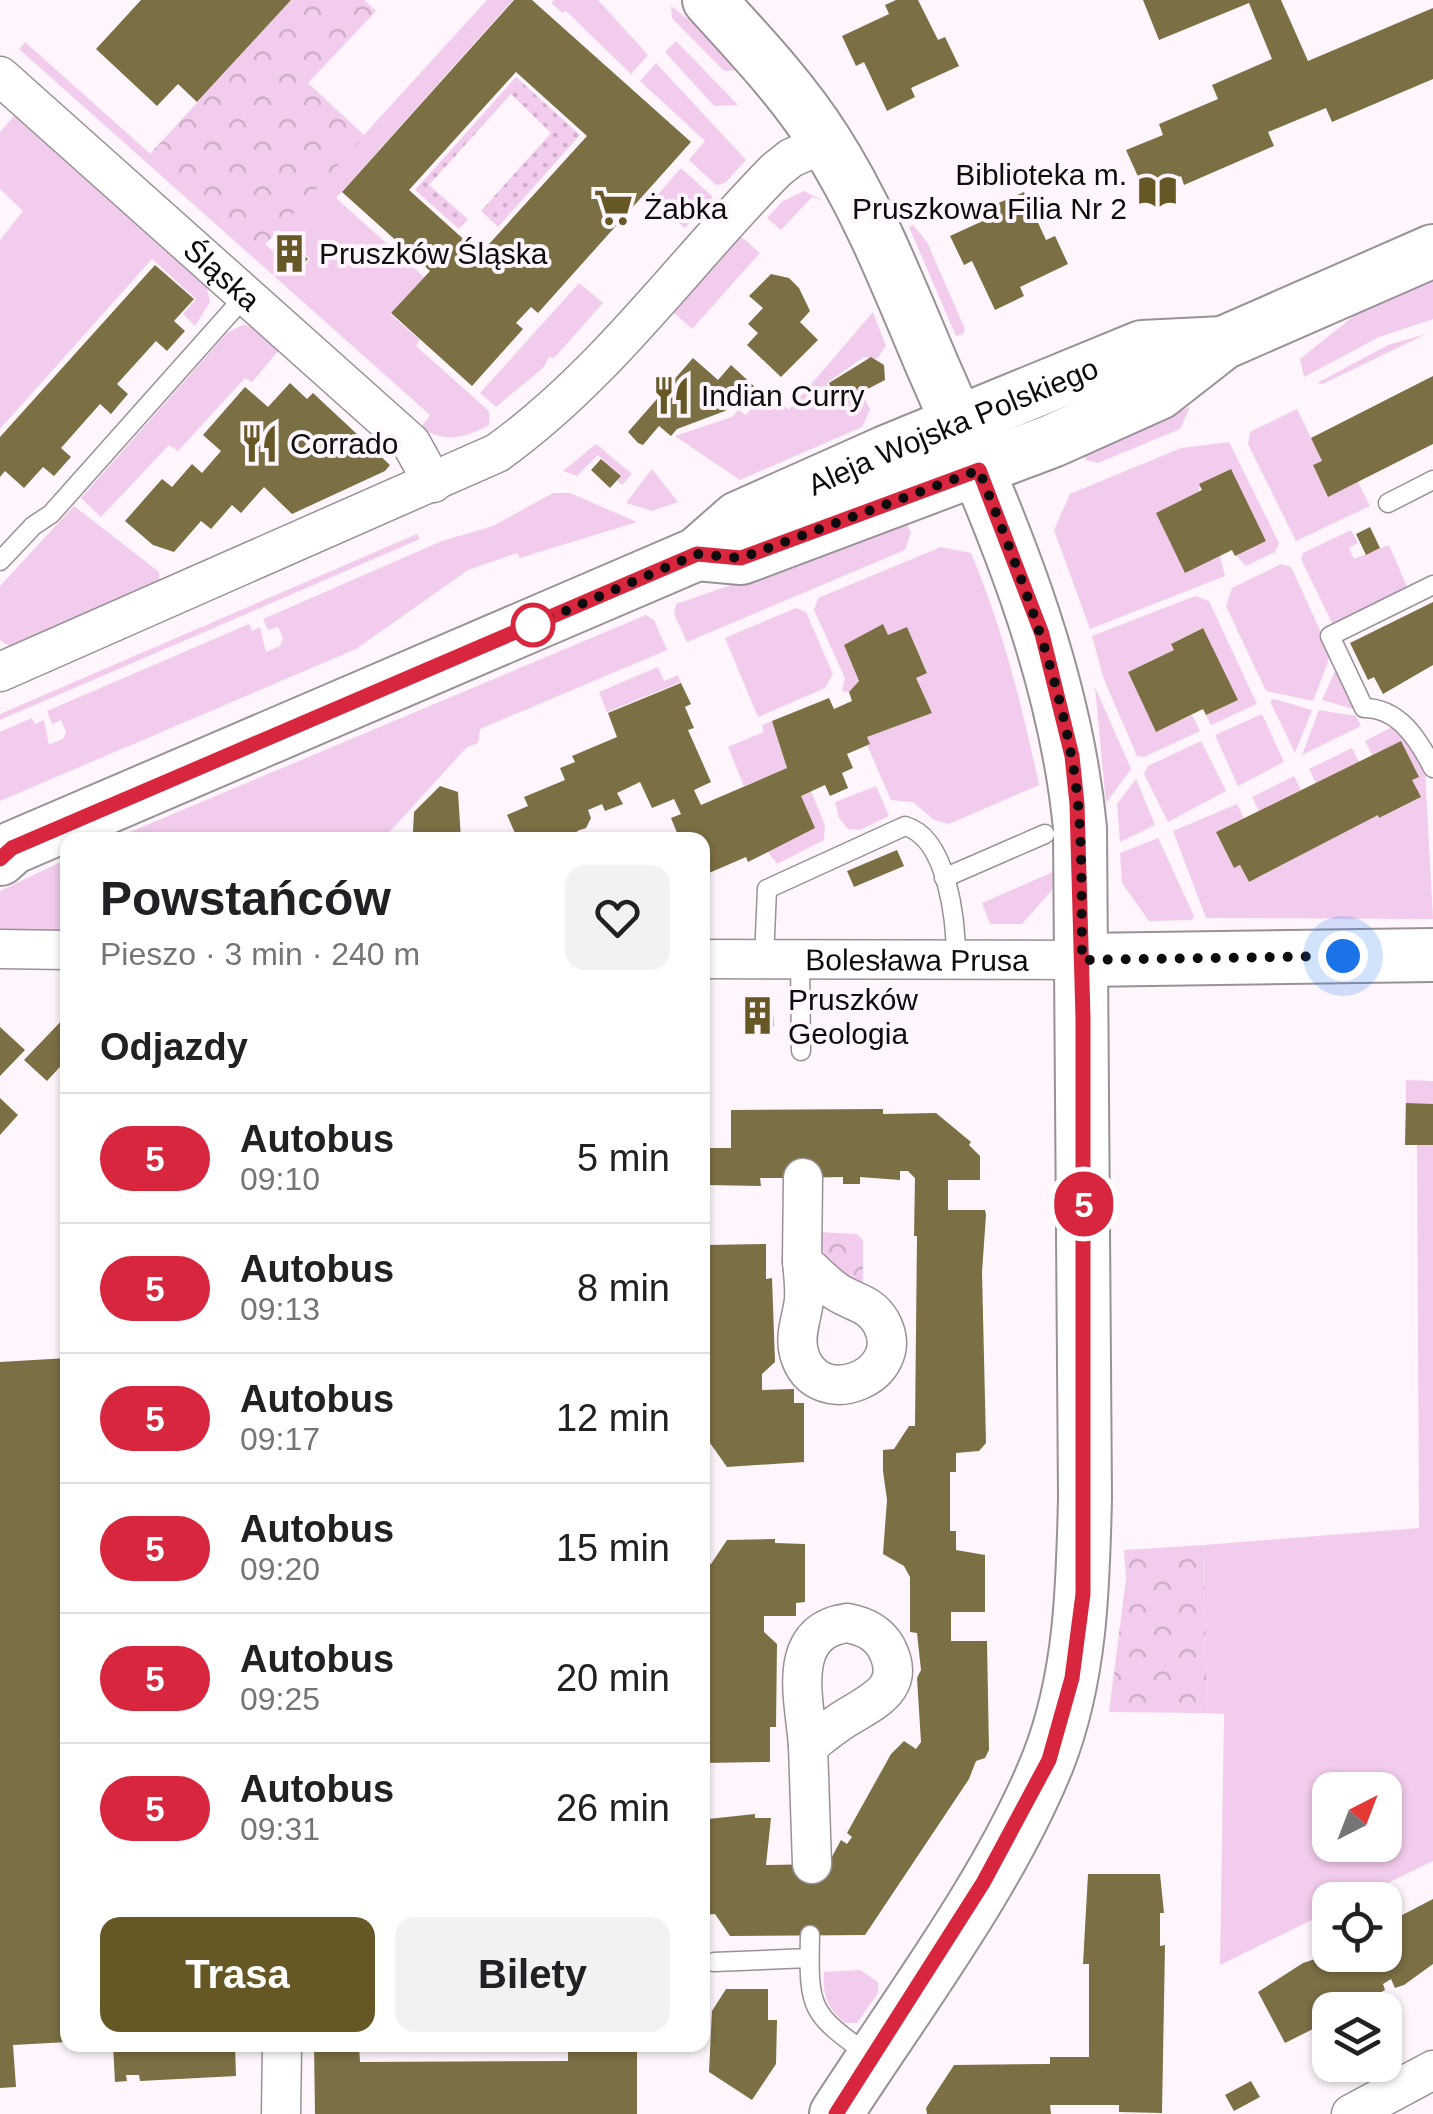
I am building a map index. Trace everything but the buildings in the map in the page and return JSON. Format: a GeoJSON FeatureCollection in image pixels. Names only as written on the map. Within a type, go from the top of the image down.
{"type":"FeatureCollection","features":[{"type":"Feature","properties":{"kind":"street"},"geometry":{"type":"LineString","coordinates":[[709,0],[775,72],[826,143],[872,227],[979,470],[1042,634],[1072,756],[1080,828],[1085,1517],[1083,1594],[1072,1678],[1049,1760],[1017,1824],[836,2114]]}},
{"type":"Feature","properties":{"kind":"street","name":"Śląska"},"geometry":{"type":"LineString","coordinates":[[0,76],[411,444],[433,482]]}},
{"type":"Feature","properties":{"kind":"street"},"geometry":{"type":"LineString","coordinates":[[0,672],[497,454],[543,419],[604,360],[776,170],[791,158],[826,143]]}},
{"type":"Feature","properties":{"kind":"street","name":"Aleja Wojska Polskiego"},"geometry":{"type":"LineString","coordinates":[[697,554],[741,558],[979,470],[1159,393],[1224,344],[1433,251]]}},
{"type":"Feature","properties":{"kind":"street","name":"Aleja Wojska Polskiego"},"geometry":{"type":"LineString","coordinates":[[4,852],[697,554],[738,518],[959,423],[1142,347],[1224,344]]}},
{"type":"Feature","properties":{"kind":"street"},"geometry":{"type":"LineString","coordinates":[[0,949],[60,950]]}},
{"type":"Feature","properties":{"kind":"street","name":"Bolesława Prusa"},"geometry":{"type":"LineString","coordinates":[[710,959],[1082,960],[1433,955]]}},
{"type":"Feature","properties":{"kind":"street"},"geometry":{"type":"LineString","coordinates":[[802,1261],[803,1178]]}},
{"type":"Feature","properties":{"kind":"street"},"geometry":{"type":"LineString","coordinates":[[808,1746],[812,1864]]}},
{"type":"Feature","properties":{"kind":"street"},"geometry":{"type":"LineString","coordinates":[[282,2052],[282,2114]]}},
{"type":"Feature","properties":{"kind":"street"},"geometry":{"type":"LineString","coordinates":[[1351,2114],[1433,2070]]}},
{"type":"Feature","properties":{"kind":"lane"},"geometry":{"type":"LineString","coordinates":[[0,561],[33,526],[51,514],[246,296]]}},
{"type":"Feature","properties":{"kind":"lane"},"geometry":{"type":"LineString","coordinates":[[1388,503],[1433,480]]}},
{"type":"Feature","properties":{"kind":"lane"},"geometry":{"type":"LineString","coordinates":[[1433,584],[1330,636],[1364,708],[1380,708],[1408,726],[1433,768]]}},
{"type":"Feature","properties":{"kind":"lane"},"geometry":{"type":"LineString","coordinates":[[801,1052],[768,889],[898,826],[908,826],[923,837],[952,896],[956,959]]}},
{"type":"Feature","properties":{"kind":"lane"},"geometry":{"type":"LineString","coordinates":[[944,878],[1045,834]]}},
{"type":"Feature","properties":{"kind":"lane"},"geometry":{"type":"LineString","coordinates":[[810,1936],[811,1998],[819,2018],[872,2058]]}},
{"type":"Feature","properties":{"kind":"lane"},"geometry":{"type":"LineString","coordinates":[[714,1962],[809,1958]]}},
{"type":"Feature","properties":{"kind":"green space"},"geometry":{"type":"Polygon","coordinates":[[[291,0],[364,0],[376,11],[308,83],[365,136],[259,251],[150,154],[291,0]]]}},
{"type":"Feature","properties":{"kind":"green space"},"geometry":{"type":"Polygon","coordinates":[[[487,0],[513,0],[336,198],[424,277],[390,314],[420,340],[416,346],[489,411],[489,425],[455,437],[438,436],[421,427],[430,415],[19,49],[25,42],[258,250],[265,244],[298,273],[310,259],[278,229],[487,0]]]}},
{"type":"Feature","properties":{"kind":"green space"},"geometry":{"type":"Polygon","coordinates":[[[598,0],[648,55],[631,74],[566,11],[563,13],[551,3],[598,0]]]}},
{"type":"Feature","properties":{"kind":"green space"},"geometry":{"type":"Polygon","coordinates":[[[671,6],[711,37],[739,70],[724,71],[672,18],[671,6]]]}},
{"type":"Feature","properties":{"kind":"green space"},"geometry":{"type":"Polygon","coordinates":[[[676,41],[738,105],[714,106],[665,52],[676,41]]]}},
{"type":"Feature","properties":{"kind":"green space"},"geometry":{"type":"Polygon","coordinates":[[[656,63],[746,160],[725,183],[716,185],[689,160],[705,141],[640,81],[656,63]]]}},
{"type":"Feature","properties":{"kind":"green space"},"geometry":{"type":"Polygon","coordinates":[[[516,77],[580,135],[498,227],[481,211],[551,133],[511,94],[429,185],[468,219],[459,229],[415,190],[516,77]]]}},
{"type":"Feature","properties":{"kind":"green space"},"geometry":{"type":"Polygon","coordinates":[[[14,116],[207,288],[210,302],[195,326],[183,314],[196,299],[152,259],[0,429],[0,240],[23,211],[0,189],[0,132],[14,116]]]}},
{"type":"Feature","properties":{"kind":"green space"},"geometry":{"type":"Polygon","coordinates":[[[681,168],[713,197],[685,228],[652,201],[681,168]]]}},
{"type":"Feature","properties":{"kind":"green space"},"geometry":{"type":"Polygon","coordinates":[[[804,191],[824,201],[812,197],[781,230],[767,218],[783,201],[804,191]]]}},
{"type":"Feature","properties":{"kind":"green space"},"geometry":{"type":"Polygon","coordinates":[[[913,225],[927,242],[965,329],[963,334],[956,336],[909,227],[913,225]]]}},
{"type":"Feature","properties":{"kind":"green space"},"geometry":{"type":"Polygon","coordinates":[[[739,235],[760,253],[692,329],[672,311],[739,235]]]}},
{"type":"Feature","properties":{"kind":"green space"},"geometry":{"type":"Polygon","coordinates":[[[1433,280],[1433,319],[1379,337],[1304,377],[1300,359],[1355,315],[1433,280]]]}},
{"type":"Feature","properties":{"kind":"green space"},"geometry":{"type":"Polygon","coordinates":[[[579,283],[603,303],[554,358],[549,357],[544,367],[496,407],[480,393],[579,283]]]}},
{"type":"Feature","properties":{"kind":"green space"},"geometry":{"type":"Polygon","coordinates":[[[873,312],[886,346],[877,359],[864,357],[827,383],[836,405],[863,394],[870,410],[862,427],[740,480],[675,436],[732,417],[738,410],[746,415],[768,391],[789,410],[873,312]]]}},
{"type":"Feature","properties":{"kind":"green space"},"geometry":{"type":"Polygon","coordinates":[[[242,325],[255,326],[279,350],[252,382],[245,378],[178,451],[169,445],[101,517],[81,498],[227,333],[242,325]]]}},
{"type":"Feature","properties":{"kind":"green space"},"geometry":{"type":"Polygon","coordinates":[[[1426,334],[1323,384],[1317,383],[1388,345],[1426,334]]]}},
{"type":"Feature","properties":{"kind":"green space"},"geometry":{"type":"Polygon","coordinates":[[[1190,407],[1180,429],[1098,463],[1086,460],[1081,447],[1190,407]]]}},
{"type":"Feature","properties":{"kind":"green space"},"geometry":{"type":"Polygon","coordinates":[[[1297,409],[1322,461],[1313,465],[1328,496],[1358,482],[1370,506],[1296,541],[1248,444],[1250,432],[1297,409]]]}},
{"type":"Feature","properties":{"kind":"green space"},"geometry":{"type":"Polygon","coordinates":[[[1229,442],[1279,543],[1275,552],[1246,566],[1236,555],[1266,541],[1230,469],[1200,484],[1185,572],[1220,556],[1225,576],[1090,629],[1054,530],[1070,494],[1181,448],[1229,442]]]}},
{"type":"Feature","properties":{"kind":"green space"},"geometry":{"type":"Polygon","coordinates":[[[596,444],[632,474],[622,485],[617,481],[621,476],[598,455],[577,476],[563,471],[596,444]]]}},
{"type":"Feature","properties":{"kind":"green space"},"geometry":{"type":"Polygon","coordinates":[[[652,469],[678,502],[652,511],[626,503],[652,469]]]}},
{"type":"Feature","properties":{"kind":"green space"},"geometry":{"type":"Polygon","coordinates":[[[553,493],[570,493],[637,522],[468,570],[356,649],[0,801],[0,732],[32,718],[35,724],[44,720],[49,745],[63,739],[66,732],[61,720],[52,724],[47,711],[249,624],[252,631],[260,627],[266,652],[280,646],[283,638],[278,627],[268,630],[263,619],[442,541],[493,526],[553,493]]]}},
{"type":"Feature","properties":{"kind":"green space"},"geometry":{"type":"Polygon","coordinates":[[[74,506],[159,572],[159,586],[14,649],[0,640],[0,586],[74,506]]]}},
{"type":"Feature","properties":{"kind":"green space"},"geometry":{"type":"Polygon","coordinates":[[[907,524],[911,533],[905,550],[687,642],[674,614],[676,604],[907,524]]]}},
{"type":"Feature","properties":{"kind":"green space"},"geometry":{"type":"Polygon","coordinates":[[[1351,530],[1358,543],[1349,548],[1354,559],[1389,545],[1409,591],[1333,625],[1301,559],[1303,553],[1351,530]]]}},
{"type":"Feature","properties":{"kind":"green space"},"geometry":{"type":"Polygon","coordinates":[[[417,534],[420,539],[0,720],[0,714],[417,534]]]}},
{"type":"Feature","properties":{"kind":"green space"},"geometry":{"type":"Polygon","coordinates":[[[941,547],[971,553],[1011,668],[1039,785],[949,824],[934,820],[913,802],[891,800],[867,745],[867,737],[932,713],[916,678],[927,672],[907,627],[888,635],[883,625],[844,645],[859,681],[849,692],[842,691],[845,678],[814,610],[818,598],[941,547]]]}},
{"type":"Feature","properties":{"kind":"green space"},"geometry":{"type":"Polygon","coordinates":[[[1281,564],[1291,567],[1331,654],[1313,701],[1266,691],[1226,606],[1232,588],[1281,564]]]}},
{"type":"Feature","properties":{"kind":"green space"},"geometry":{"type":"Polygon","coordinates":[[[1195,596],[1209,601],[1257,704],[1211,725],[1206,715],[1238,700],[1202,628],[1172,643],[1174,650],[1128,672],[1156,731],[1192,715],[1200,731],[1144,757],[1137,756],[1103,677],[1092,636],[1195,596]]]}},
{"type":"Feature","properties":{"kind":"green space"},"geometry":{"type":"Polygon","coordinates":[[[796,608],[806,612],[833,674],[825,688],[758,717],[725,638],[796,608]]]}},
{"type":"Feature","properties":{"kind":"green space"},"geometry":{"type":"Polygon","coordinates":[[[646,615],[654,620],[667,650],[480,729],[478,743],[467,747],[389,832],[130,832],[646,615]]]}},
{"type":"Feature","properties":{"kind":"green space"},"geometry":{"type":"Polygon","coordinates":[[[658,667],[664,681],[678,675],[681,682],[607,712],[599,692],[658,667]]]}},
{"type":"Feature","properties":{"kind":"green space"},"geometry":{"type":"Polygon","coordinates":[[[1337,667],[1356,707],[1353,709],[1322,700],[1337,667]]]}},
{"type":"Feature","properties":{"kind":"green space"},"geometry":{"type":"Polygon","coordinates":[[[1095,687],[1131,769],[1106,803],[1095,687]]]}},
{"type":"Feature","properties":{"kind":"green space"},"geometry":{"type":"Polygon","coordinates":[[[1270,701],[1312,710],[1295,753],[1270,701]]]}},
{"type":"Feature","properties":{"kind":"green space"},"geometry":{"type":"Polygon","coordinates":[[[1319,710],[1356,716],[1361,726],[1302,755],[1319,710]]]}},
{"type":"Feature","properties":{"kind":"green space"},"geometry":{"type":"Polygon","coordinates":[[[1262,714],[1284,762],[1238,786],[1215,735],[1262,714]]]}},
{"type":"Feature","properties":{"kind":"green space"},"geometry":{"type":"Polygon","coordinates":[[[772,721],[787,768],[744,786],[728,747],[764,732],[762,725],[772,721]]]}},
{"type":"Feature","properties":{"kind":"green space"},"geometry":{"type":"Polygon","coordinates":[[[1392,727],[1410,738],[1425,770],[1433,919],[1206,918],[1173,831],[1237,804],[1244,818],[1216,832],[1234,868],[1240,865],[1249,882],[1377,815],[1379,818],[1420,798],[1412,780],[1418,777],[1401,741],[1372,755],[1365,741],[1392,727]]]}},
{"type":"Feature","properties":{"kind":"green space"},"geometry":{"type":"Polygon","coordinates":[[[1201,741],[1226,791],[1168,822],[1144,774],[1148,766],[1201,741]]]}},
{"type":"Feature","properties":{"kind":"green space"},"geometry":{"type":"Polygon","coordinates":[[[1352,748],[1359,762],[1316,783],[1309,769],[1352,748]]]}},
{"type":"Feature","properties":{"kind":"green space"},"geometry":{"type":"Polygon","coordinates":[[[1294,776],[1301,790],[1259,811],[1252,797],[1294,776]]]}},
{"type":"Feature","properties":{"kind":"green space"},"geometry":{"type":"Polygon","coordinates":[[[1136,779],[1155,825],[1120,842],[1117,804],[1136,779]]]}},
{"type":"Feature","properties":{"kind":"green space"},"geometry":{"type":"Polygon","coordinates":[[[876,786],[889,816],[860,830],[848,829],[839,818],[835,802],[876,786]]]}},
{"type":"Feature","properties":{"kind":"green space"},"geometry":{"type":"Polygon","coordinates":[[[811,791],[825,825],[824,840],[777,864],[766,849],[801,796],[811,791]]]}},
{"type":"Feature","properties":{"kind":"green space"},"geometry":{"type":"Polygon","coordinates":[[[1158,838],[1194,916],[1192,920],[1149,921],[1122,883],[1120,853],[1158,838]]]}},
{"type":"Feature","properties":{"kind":"green space"},"geometry":{"type":"Polygon","coordinates":[[[60,862],[60,932],[0,931],[0,891],[60,862]]]}},
{"type":"Feature","properties":{"kind":"green space"},"geometry":{"type":"Polygon","coordinates":[[[1053,872],[1052,890],[1022,924],[990,924],[982,903],[1053,872]]]}},
{"type":"Feature","properties":{"kind":"green space"},"geometry":{"type":"Polygon","coordinates":[[[1406,1080],[1433,1081],[1433,1861],[1390,1882],[1312,1882],[1312,1920],[1220,1965],[1224,1714],[1207,1713],[1204,1545],[1419,1528],[1417,1145],[1405,1145],[1406,1080]]]}},
{"type":"Feature","properties":{"kind":"green space"},"geometry":{"type":"Polygon","coordinates":[[[818,1232],[857,1234],[863,1240],[863,1289],[832,1267],[818,1232]]]}},
{"type":"Feature","properties":{"kind":"green space"},"geometry":{"type":"Polygon","coordinates":[[[1204,1545],[1207,1713],[1109,1712],[1126,1579],[1124,1550],[1204,1545]]]}},
{"type":"Feature","properties":{"kind":"green space"},"geometry":{"type":"Polygon","coordinates":[[[860,1970],[878,1982],[878,1993],[857,2023],[845,2023],[827,2000],[824,1972],[860,1970]]]}},
{"type":"Feature","properties":{"kind":"bus line","name":"5"},"geometry":{"type":"LineString","coordinates":[[0,859],[12,848],[697,554],[741,558],[979,470],[1056,681],[1072,756],[1080,828],[1083,1594],[1072,1678],[1049,1760],[983,1883],[836,2114]]}},
{"type":"Feature","properties":{"kind":"place","name":"Biblioteka m. Pruszkowa Filia Nr 2"},"geometry":{"type":"Point","coordinates":[1157,191]}},
{"type":"Feature","properties":{"kind":"place","name":"Żabka"},"geometry":{"type":"Point","coordinates":[614,208]}},
{"type":"Feature","properties":{"kind":"place","name":"Pruszków Śląska"},"geometry":{"type":"Point","coordinates":[289,253]}},
{"type":"Feature","properties":{"kind":"place","name":"Indian Curry"},"geometry":{"type":"Point","coordinates":[671,395]}},
{"type":"Feature","properties":{"kind":"place","name":"Corrado"},"geometry":{"type":"Point","coordinates":[260,443]}},
{"type":"Feature","properties":{"kind":"place","name":"Pruszków Geologia"},"geometry":{"type":"Point","coordinates":[758,1016]}},
{"type":"Feature","properties":{"kind":"route"},"geometry":{"type":"LineString","coordinates":[[533,625],[697,554],[741,558],[979,470],[1042,634],[1072,756],[1080,828],[1082,960],[1343,956]]}}]}
